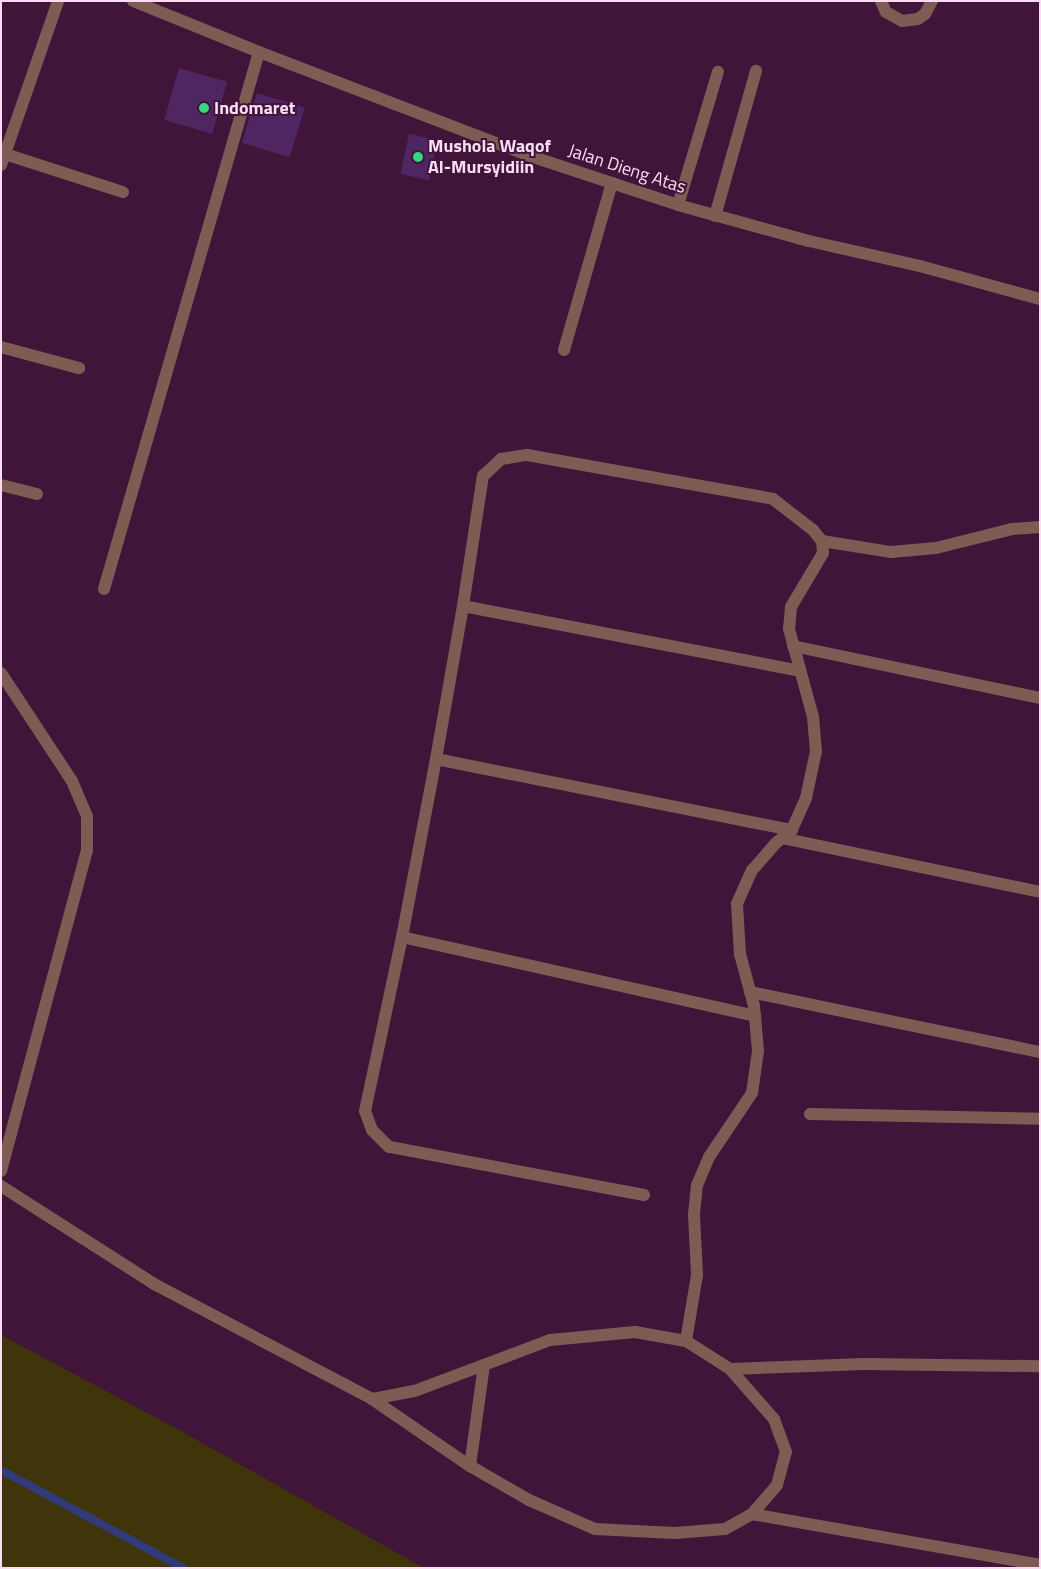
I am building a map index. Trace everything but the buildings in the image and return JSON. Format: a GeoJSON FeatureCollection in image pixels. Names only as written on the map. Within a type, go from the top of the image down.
{"type":"FeatureCollection","features":[{"type":"Feature","properties":{"kind":"street"},"geometry":{"type":"LineString","coordinates":[[58,1],[3,159],[123,192]]}},
{"type":"Feature","properties":{"kind":"street","name":"Jalan Dieng Atas"},"geometry":{"type":"LineString","coordinates":[[132,1],[527,155],[612,183],[715,216],[809,241],[920,266],[1040,299]]}},
{"type":"Feature","properties":{"kind":"street"},"geometry":{"type":"LineString","coordinates":[[881,1],[886,12],[893,18],[910,21],[925,14],[932,1]]}},
{"type":"Feature","properties":{"kind":"street"},"geometry":{"type":"LineString","coordinates":[[104,589],[259,52]]}},
{"type":"Feature","properties":{"kind":"street"},"geometry":{"type":"LineString","coordinates":[[715,216],[756,71]]}},
{"type":"Feature","properties":{"kind":"street"},"geometry":{"type":"LineString","coordinates":[[678,204],[718,72]]}},
{"type":"Feature","properties":{"kind":"street"},"geometry":{"type":"LineString","coordinates":[[564,350],[612,183]]}},
{"type":"Feature","properties":{"kind":"street"},"geometry":{"type":"LineString","coordinates":[[1,346],[78,368]]}},
{"type":"Feature","properties":{"kind":"street"},"geometry":{"type":"LineString","coordinates":[[644,1196],[389,1147],[372,1130],[365,1110],[402,937],[436,759],[463,606],[483,476],[501,459],[526,455],[772,499],[813,530],[822,541],[823,552],[791,608],[789,629],[813,717],[816,751],[806,798],[787,834],[752,870],[737,904],[740,954],[755,1016],[758,1051],[752,1093],[709,1157],[697,1185],[694,1215],[697,1275],[686,1341]]}},
{"type":"Feature","properties":{"kind":"street"},"geometry":{"type":"LineString","coordinates":[[1,485],[37,494]]}},
{"type":"Feature","properties":{"kind":"street"},"geometry":{"type":"LineString","coordinates":[[822,541],[891,552],[936,548],[1012,529],[1040,527]]}},
{"type":"Feature","properties":{"kind":"street"},"geometry":{"type":"LineString","coordinates":[[463,606],[799,671]]}},
{"type":"Feature","properties":{"kind":"street"},"geometry":{"type":"LineString","coordinates":[[793,646],[1040,698]]}},
{"type":"Feature","properties":{"kind":"street"},"geometry":{"type":"LineString","coordinates":[[1,673],[72,781],[87,816],[87,850],[1,1171]]}},
{"type":"Feature","properties":{"kind":"street"},"geometry":{"type":"LineString","coordinates":[[436,759],[787,834],[1040,892]]}},
{"type":"Feature","properties":{"kind":"street"},"geometry":{"type":"LineString","coordinates":[[402,937],[755,1016]]}},
{"type":"Feature","properties":{"kind":"street"},"geometry":{"type":"LineString","coordinates":[[750,992],[1040,1052]]}},
{"type":"Feature","properties":{"kind":"street"},"geometry":{"type":"LineString","coordinates":[[810,1114],[1040,1119]]}},
{"type":"Feature","properties":{"kind":"street"},"geometry":{"type":"LineString","coordinates":[[1,1186],[156,1285],[372,1399],[470,1466],[530,1500],[595,1529],[675,1533],[724,1529],[752,1514],[777,1485],[786,1452],[774,1419],[730,1370],[686,1341],[635,1332],[550,1340],[414,1391],[372,1399]]}},
{"type":"Feature","properties":{"kind":"street"},"geometry":{"type":"LineString","coordinates":[[730,1370],[864,1364],[1040,1366]]}},
{"type":"Feature","properties":{"kind":"street"},"geometry":{"type":"LineString","coordinates":[[470,1466],[484,1365]]}},
{"type":"Feature","properties":{"kind":"street"},"geometry":{"type":"LineString","coordinates":[[752,1514],[1040,1566]]}},
{"type":"Feature","properties":{"kind":"shaded area"},"geometry":{"type":"Polygon","coordinates":[[[1,1335],[181,1431],[424,1568],[1,1568],[1,1335]]]}},
{"type":"Feature","properties":{"kind":"waterway"},"geometry":{"type":"LineString","coordinates":[[1,1470],[183,1568]]}},
{"type":"Feature","properties":{"kind":"place","name":"Indomaret"},"geometry":{"type":"Point","coordinates":[204,108]}},
{"type":"Feature","properties":{"kind":"place","name":"Mushola Waqof Al-Mursyidiin"},"geometry":{"type":"Point","coordinates":[418,157]}}]}
